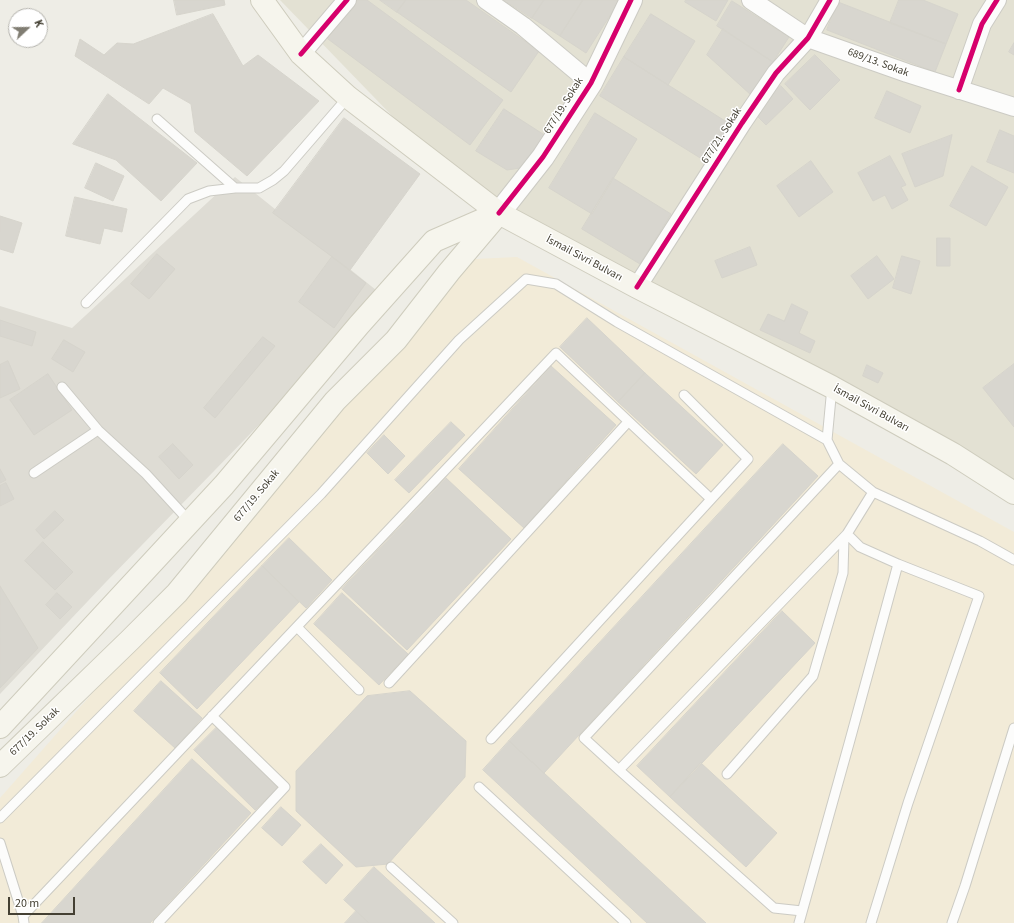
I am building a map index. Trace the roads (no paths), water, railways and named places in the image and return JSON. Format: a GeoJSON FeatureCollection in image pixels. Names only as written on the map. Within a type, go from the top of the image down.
{"type":"FeatureCollection","features":[{"type":"Feature","properties":{"kind":"main road","name":"İsmail Sivri Bulvarı"},"geometry":{"type":"LineString","coordinates":[[262,0],[301,54],[348,96],[499,213],[637,287],[832,387],[953,454],[1014,493]]}},
{"type":"Feature","properties":{"kind":"main road","name":"677/19. Sokak"},"geometry":{"type":"LineString","coordinates":[[0,727],[224,485],[359,325],[434,241],[499,213]]}},
{"type":"Feature","properties":{"kind":"main road","name":"677/19. Sokak"},"geometry":{"type":"LineString","coordinates":[[0,766],[124,646],[176,593],[335,400],[396,340],[449,272],[499,213]]}},
{"type":"Feature","properties":{"kind":"street"},"geometry":{"type":"LineString","coordinates":[[301,54],[347,0]]}},
{"type":"Feature","properties":{"kind":"street"},"geometry":{"type":"LineString","coordinates":[[486,0],[523,26],[590,83]]}},
{"type":"Feature","properties":{"kind":"street","name":"677/19. Sokak"},"geometry":{"type":"LineString","coordinates":[[499,213],[543,157],[590,83],[631,0]]}},
{"type":"Feature","properties":{"kind":"street","name":"689/13. Sokak"},"geometry":{"type":"LineString","coordinates":[[751,0],[808,38],[907,73],[1014,107]]}},
{"type":"Feature","properties":{"kind":"street","name":"677/21. Sokak"},"geometry":{"type":"LineString","coordinates":[[637,287],[742,123],[776,73],[808,38],[830,0]]}},
{"type":"Feature","properties":{"kind":"street"},"geometry":{"type":"LineString","coordinates":[[959,90],[982,24],[997,0]]}},
{"type":"Feature","properties":{"kind":"lane"},"geometry":{"type":"LineString","coordinates":[[86,303],[188,199],[209,191],[234,188],[259,188],[273,180],[284,171],[348,96]]}},
{"type":"Feature","properties":{"kind":"lane"},"geometry":{"type":"LineString","coordinates":[[157,119],[234,188]]}},
{"type":"Feature","properties":{"kind":"lane"},"geometry":{"type":"LineString","coordinates":[[0,818],[321,494],[458,340],[526,279],[556,284],[617,322],[827,440]]}},
{"type":"Feature","properties":{"kind":"lane"},"geometry":{"type":"LineString","coordinates":[[24,920],[212,716],[556,353],[710,499]]}},
{"type":"Feature","properties":{"kind":"lane"},"geometry":{"type":"LineString","coordinates":[[62,387],[98,430],[146,474],[190,522]]}},
{"type":"Feature","properties":{"kind":"lane"},"geometry":{"type":"LineString","coordinates":[[832,387],[827,440],[839,464],[873,492],[980,541],[1014,560]]}},
{"type":"Feature","properties":{"kind":"lane"},"geometry":{"type":"LineString","coordinates":[[491,739],[748,459],[684,395]]}},
{"type":"Feature","properties":{"kind":"lane"},"geometry":{"type":"LineString","coordinates":[[388,683],[628,422]]}},
{"type":"Feature","properties":{"kind":"lane"},"geometry":{"type":"LineString","coordinates":[[34,473],[98,430]]}},
{"type":"Feature","properties":{"kind":"lane"},"geometry":{"type":"LineString","coordinates":[[802,911],[774,908],[584,738],[839,464]]}},
{"type":"Feature","properties":{"kind":"lane"},"geometry":{"type":"LineString","coordinates":[[619,770],[845,536],[873,492]]}},
{"type":"Feature","properties":{"kind":"lane"},"geometry":{"type":"LineString","coordinates":[[845,536],[860,547],[898,564],[979,596],[908,803],[871,923]]}},
{"type":"Feature","properties":{"kind":"lane"},"geometry":{"type":"LineString","coordinates":[[727,774],[813,676],[843,573],[845,536]]}},
{"type":"Feature","properties":{"kind":"lane"},"geometry":{"type":"LineString","coordinates":[[799,923],[898,564]]}},
{"type":"Feature","properties":{"kind":"lane"},"geometry":{"type":"LineString","coordinates":[[297,627],[358,690]]}},
{"type":"Feature","properties":{"kind":"lane"},"geometry":{"type":"LineString","coordinates":[[158,923],[285,787],[212,716]]}},
{"type":"Feature","properties":{"kind":"lane"},"geometry":{"type":"LineString","coordinates":[[952,923],[968,878],[1014,728]]}},
{"type":"Feature","properties":{"kind":"lane"},"geometry":{"type":"LineString","coordinates":[[479,787],[626,923]]}},
{"type":"Feature","properties":{"kind":"lane"},"geometry":{"type":"LineString","coordinates":[[0,843],[24,920]]}},
{"type":"Feature","properties":{"kind":"lane"},"geometry":{"type":"LineString","coordinates":[[391,867],[453,923]]}}]}
